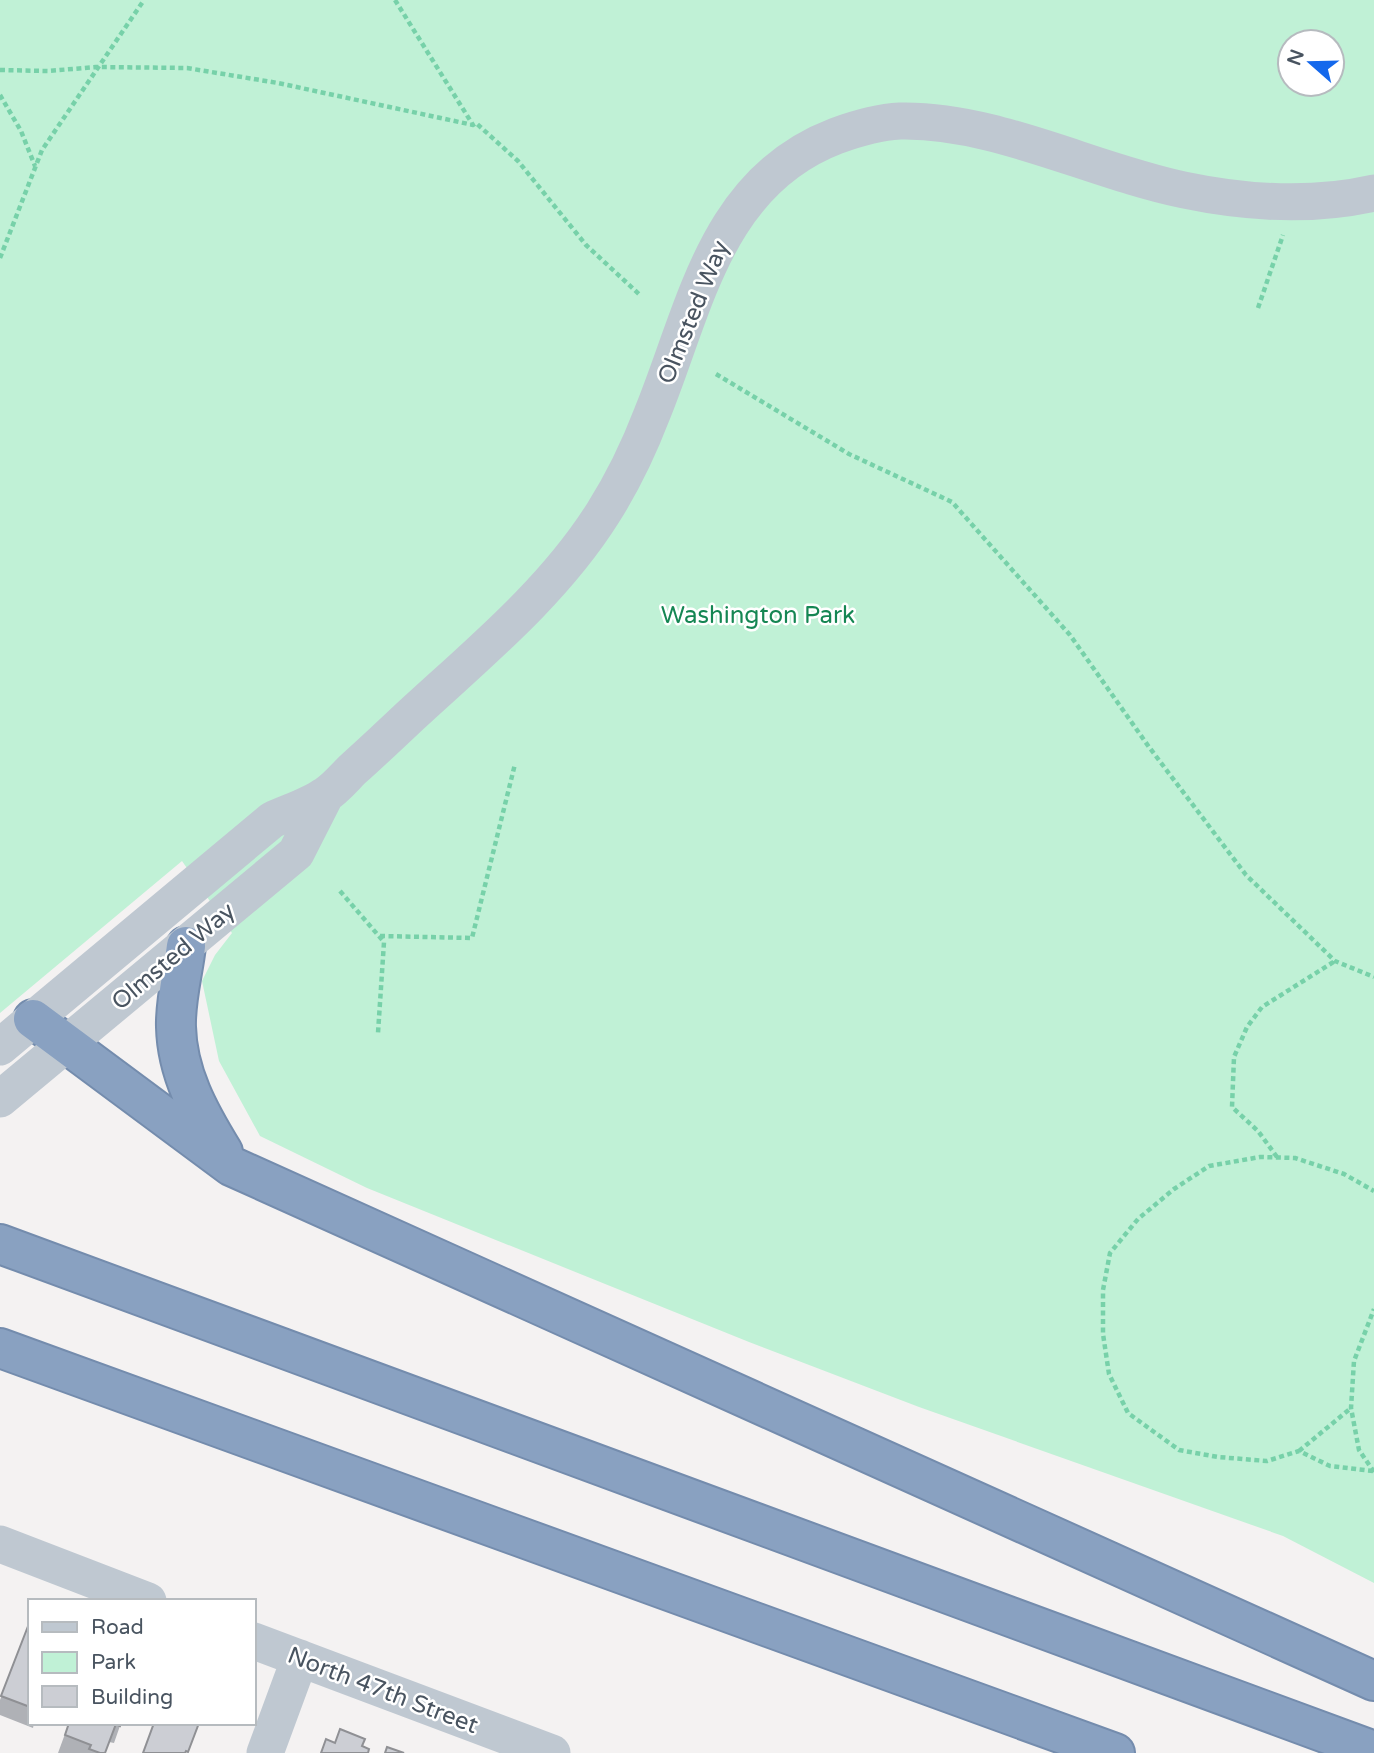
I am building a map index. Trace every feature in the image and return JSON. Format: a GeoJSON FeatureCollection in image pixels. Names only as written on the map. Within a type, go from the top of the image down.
{"type":"FeatureCollection","features":[{"type":"Feature","properties":{"kind":"highway"},"geometry":{"type":"LineString","coordinates":[[187,946],[176,1026],[182,1068],[197,1110],[231,1166]]}},
{"type":"Feature","properties":{"kind":"highway"},"geometry":{"type":"LineString","coordinates":[[33,1019],[231,1166],[1374,1681]]}},
{"type":"Feature","properties":{"kind":"highway"},"geometry":{"type":"LineString","coordinates":[[0,1244],[1374,1751]]}},
{"type":"Feature","properties":{"kind":"highway"},"geometry":{"type":"LineString","coordinates":[[0,1348],[1115,1753]]}},
{"type":"Feature","properties":{"kind":"street","name":"Olmsted Way"},"geometry":{"type":"LineString","coordinates":[[0,1047],[272,820],[325,796],[522,612],[570,558],[604,512],[646,428],[718,242],[764,183],[794,158],[833,137],[866,127],[896,121],[926,122],[966,127],[1182,190],[1240,199],[1294,202],[1352,198],[1374,193]]}},
{"type":"Feature","properties":{"kind":"street","name":"Olmsted Way"},"geometry":{"type":"LineString","coordinates":[[0,1099],[296,853],[325,796]]}},
{"type":"Feature","properties":{"kind":"street"},"geometry":{"type":"LineString","coordinates":[[0,1544],[143,1599]]}},
{"type":"Feature","properties":{"kind":"street","name":"North 47th Street"},"geometry":{"type":"LineString","coordinates":[[256,1642],[552,1753]]}},
{"type":"Feature","properties":{"kind":"street"},"geometry":{"type":"LineString","coordinates":[[265,1753],[300,1658]]}},
{"type":"Feature","properties":{"kind":"path"},"geometry":{"type":"LineString","coordinates":[[0,258],[41,150],[144,0]]}},
{"type":"Feature","properties":{"kind":"path"},"geometry":{"type":"LineString","coordinates":[[395,0],[473,125]]}},
{"type":"Feature","properties":{"kind":"path"},"geometry":{"type":"LineString","coordinates":[[0,70],[187,68],[278,83],[473,125],[476,123],[518,161],[586,245],[640,295]]}},
{"type":"Feature","properties":{"kind":"path"},"geometry":{"type":"LineString","coordinates":[[0,95],[21,131],[35,167]]}},
{"type":"Feature","properties":{"kind":"path"},"geometry":{"type":"LineString","coordinates":[[1258,307],[1294,202]]}},
{"type":"Feature","properties":{"kind":"path"},"geometry":{"type":"LineString","coordinates":[[716,374],[849,454],[952,502],[1070,635],[1149,747],[1246,876],[1335,961],[1374,978]]}},
{"type":"Feature","properties":{"kind":"path"},"geometry":{"type":"LineString","coordinates":[[380,936],[472,938],[515,764]]}},
{"type":"Feature","properties":{"kind":"path"},"geometry":{"type":"LineString","coordinates":[[340,891],[384,942],[378,1033]]}},
{"type":"Feature","properties":{"kind":"path"},"geometry":{"type":"LineString","coordinates":[[1277,1158],[1258,1131],[1232,1107],[1234,1057],[1247,1027],[1262,1007],[1335,961]]}},
{"type":"Feature","properties":{"kind":"path"},"geometry":{"type":"LineString","coordinates":[[1351,1408],[1298,1451],[1267,1461],[1218,1457],[1179,1450],[1128,1413],[1110,1374],[1103,1334],[1103,1290],[1110,1253],[1138,1219],[1174,1189],[1209,1166],[1260,1157],[1295,1158],[1344,1174],[1374,1191]]}},
{"type":"Feature","properties":{"kind":"path"},"geometry":{"type":"LineString","coordinates":[[1373,1472],[1359,1450],[1351,1408],[1354,1361],[1374,1309]]}},
{"type":"Feature","properties":{"kind":"path"},"geometry":{"type":"LineString","coordinates":[[1298,1451],[1331,1466],[1373,1472]]}},
{"type":"Feature","properties":{"kind":"green space","name":"Washington Park"},"geometry":{"type":"Polygon","coordinates":[[[0,0],[1374,0],[1374,1583],[1283,1536],[919,1407],[749,1342],[367,1188],[260,1136],[219,1061],[202,981],[215,955],[232,933],[182,861],[0,1013],[0,0]]]}},
{"type":"Feature","properties":{"kind":"building"},"geometry":{"type":"Polygon","coordinates":[[[28,1626],[28,1706],[1,1696],[28,1626]]]}},
{"type":"Feature","properties":{"kind":"building"},"geometry":{"type":"Polygon","coordinates":[[[68,1725],[116,1725],[105,1753],[89,1749],[91,1745],[65,1735],[68,1725]]]}},
{"type":"Feature","properties":{"kind":"building"},"geometry":{"type":"Polygon","coordinates":[[[153,1725],[198,1725],[188,1752],[143,1753],[153,1725]]]}},
{"type":"Feature","properties":{"kind":"building"},"geometry":{"type":"Polygon","coordinates":[[[340,1729],[365,1739],[362,1746],[369,1749],[368,1753],[321,1753],[326,1739],[335,1743],[340,1729]]]}},
{"type":"Feature","properties":{"kind":"building"},"geometry":{"type":"Polygon","coordinates":[[[387,1747],[404,1753],[385,1753],[387,1747]]]}}]}
